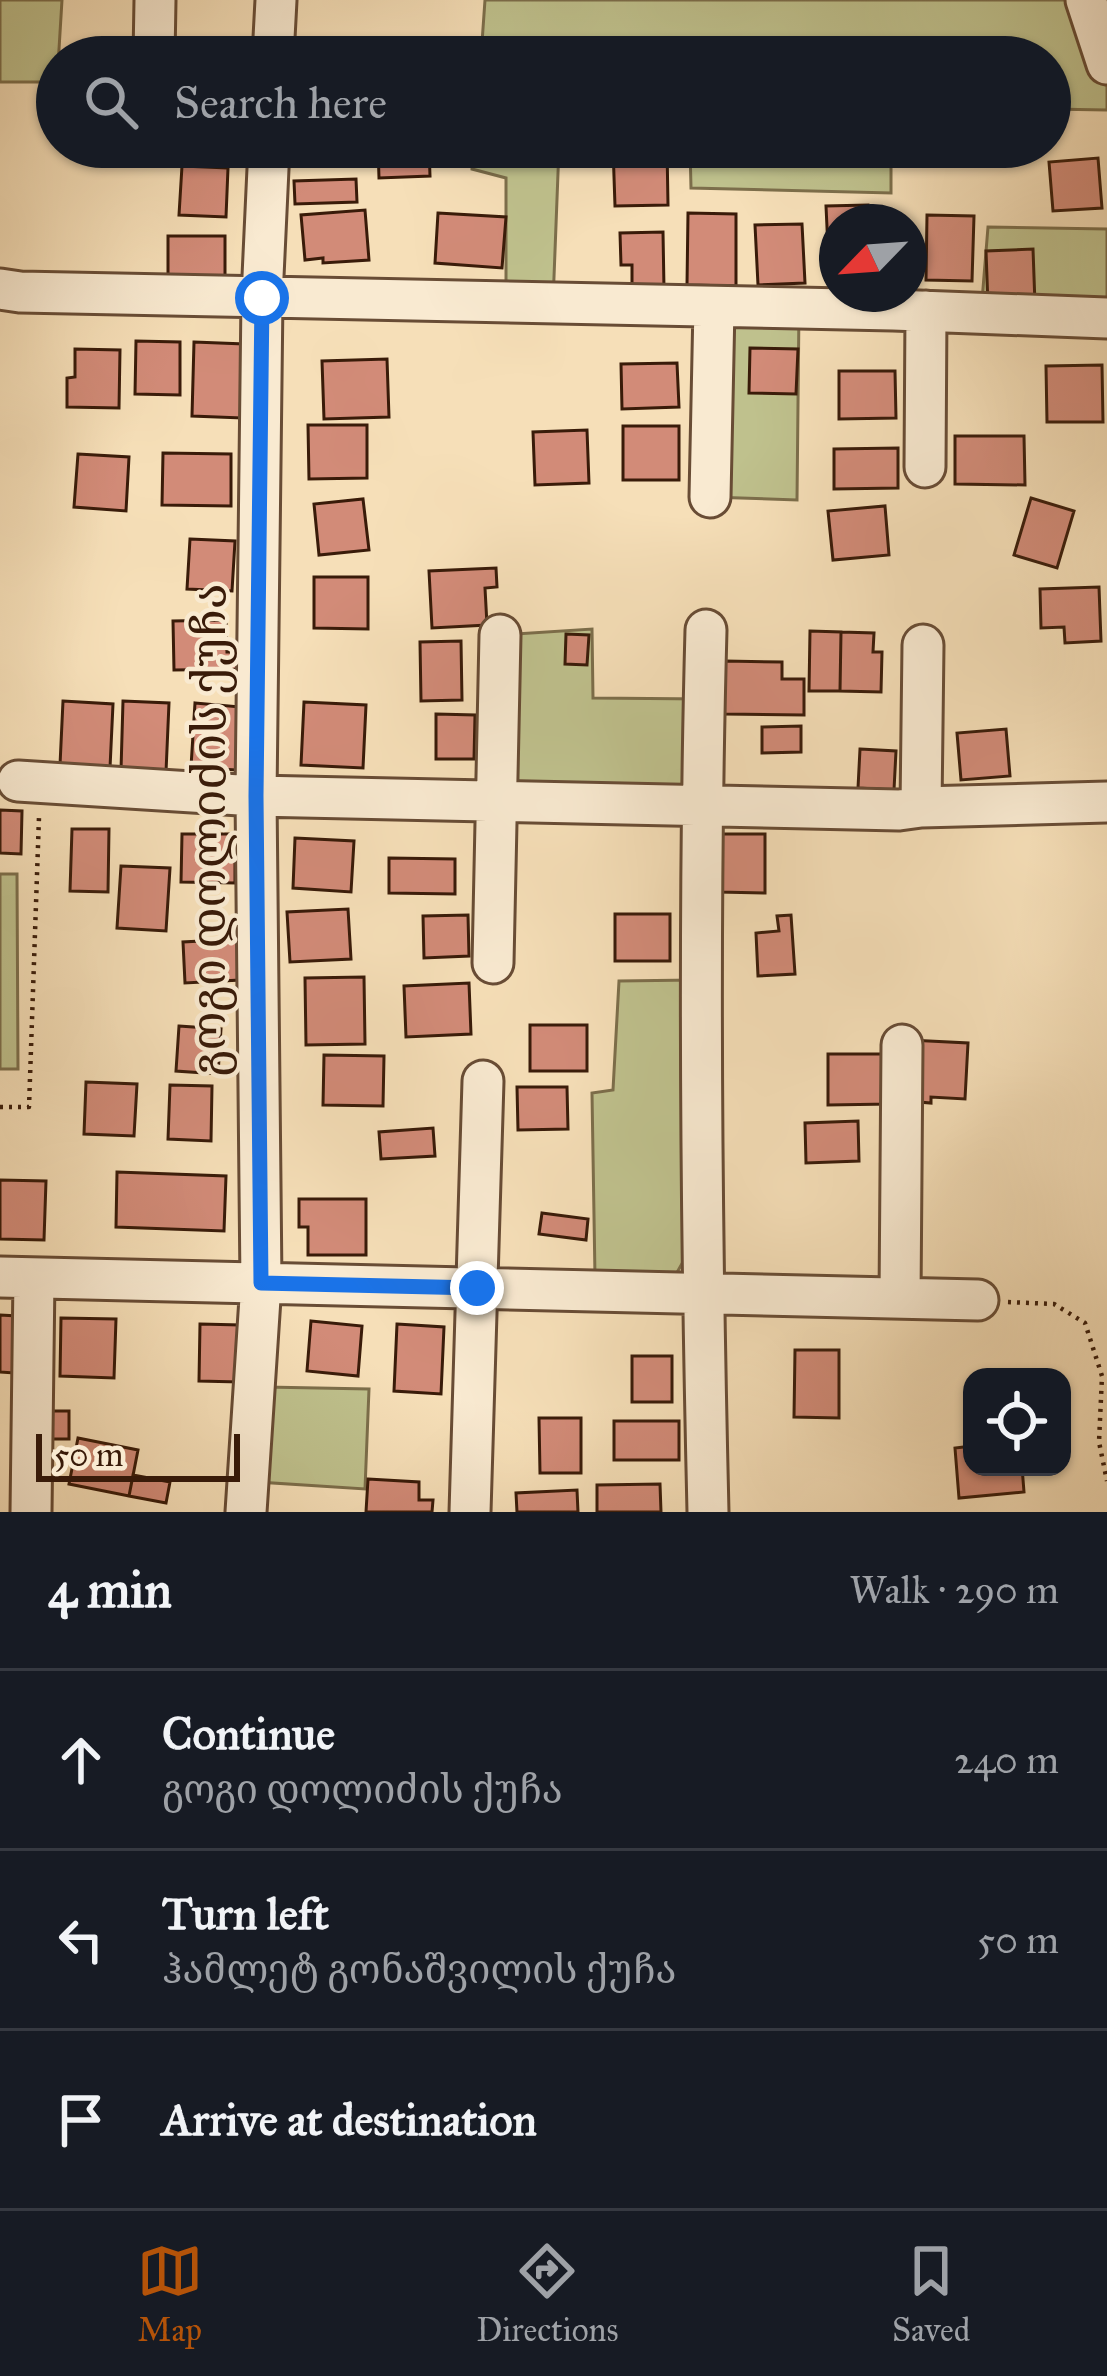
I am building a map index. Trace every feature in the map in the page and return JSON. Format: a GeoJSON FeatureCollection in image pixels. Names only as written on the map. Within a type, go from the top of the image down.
{"type":"FeatureCollection","features":[{"type":"Feature","properties":{"kind":"street"},"geometry":{"type":"LineString","coordinates":[[154,36],[155,0]]}},
{"type":"Feature","properties":{"kind":"street"},"geometry":{"type":"LineString","coordinates":[[274,36],[276,0]]}},
{"type":"Feature","properties":{"kind":"street"},"geometry":{"type":"LineString","coordinates":[[1086,0],[1107,64]]}},
{"type":"Feature","properties":{"kind":"street","name":"გოგი დოლიძის ქუჩა"},"geometry":{"type":"LineString","coordinates":[[246,1512],[261,1283],[256,796],[268,168]]}},
{"type":"Feature","properties":{"kind":"street"},"geometry":{"type":"LineString","coordinates":[[0,289],[819,309]]}},
{"type":"Feature","properties":{"kind":"street"},"geometry":{"type":"LineString","coordinates":[[710,497],[714,307]]}},
{"type":"Feature","properties":{"kind":"street"},"geometry":{"type":"LineString","coordinates":[[927,311],[1107,318]]}},
{"type":"Feature","properties":{"kind":"street"},"geometry":{"type":"LineString","coordinates":[[925,467],[926,312]]}},
{"type":"Feature","properties":{"kind":"street"},"geometry":{"type":"LineString","coordinates":[[706,630],[701,977],[708,1512]]}},
{"type":"Feature","properties":{"kind":"street"},"geometry":{"type":"LineString","coordinates":[[493,963],[500,635]]}},
{"type":"Feature","properties":{"kind":"street"},"geometry":{"type":"LineString","coordinates":[[921,807],[922,645]]}},
{"type":"Feature","properties":{"kind":"street"},"geometry":{"type":"LineString","coordinates":[[29,781],[256,796],[899,810],[1107,802]]}},
{"type":"Feature","properties":{"kind":"street"},"geometry":{"type":"LineString","coordinates":[[900,1298],[902,1045]]}},
{"type":"Feature","properties":{"kind":"street"},"geometry":{"type":"LineString","coordinates":[[470,1512],[483,1081]]}},
{"type":"Feature","properties":{"kind":"street"},"geometry":{"type":"LineString","coordinates":[[31,1512],[17,1277],[978,1300]]}},
{"type":"Feature","properties":{"kind":"path"},"geometry":{"type":"LineString","coordinates":[[0,1107],[29,1107],[29,781]]}},
{"type":"Feature","properties":{"kind":"path"},"geometry":{"type":"LineString","coordinates":[[978,1300],[1054,1304],[1085,1323],[1102,1376],[1099,1442],[1107,1480]]}},
{"type":"Feature","properties":{"kind":"green space"},"geometry":{"type":"Polygon","coordinates":[[[0,0],[62,0],[60,36],[36,36],[36,82],[0,82],[0,0]]]}},
{"type":"Feature","properties":{"kind":"green space"},"geometry":{"type":"Polygon","coordinates":[[[485,0],[1086,0],[1107,64],[1107,110],[1071,109],[1071,36],[482,36],[485,0]]]}},
{"type":"Feature","properties":{"kind":"green space"},"geometry":{"type":"Polygon","coordinates":[[[558,168],[553,303],[506,303],[506,178],[472,169],[558,168]]]}},
{"type":"Feature","properties":{"kind":"green space"},"geometry":{"type":"Polygon","coordinates":[[[691,168],[891,168],[891,193],[691,188],[691,168]]]}},
{"type":"Feature","properties":{"kind":"green space"},"geometry":{"type":"Polygon","coordinates":[[[988,227],[1107,229],[1107,318],[981,313],[988,227]]]}},
{"type":"Feature","properties":{"kind":"green space"},"geometry":{"type":"Polygon","coordinates":[[[714,307],[799,308],[797,500],[710,497],[714,307]]]}},
{"type":"Feature","properties":{"kind":"green space"},"geometry":{"type":"Polygon","coordinates":[[[592,629],[593,698],[704,699],[704,806],[497,800],[500,635],[592,629]]]}},
{"type":"Feature","properties":{"kind":"green space"},"geometry":{"type":"Polygon","coordinates":[[[0,874],[17,874],[18,1069],[0,1069],[0,874]]]}},
{"type":"Feature","properties":{"kind":"green space"},"geometry":{"type":"Polygon","coordinates":[[[693,980],[688,1253],[675,1276],[595,1277],[592,1093],[613,1090],[619,981],[693,980]]]}},
{"type":"Feature","properties":{"kind":"green space"},"geometry":{"type":"Polygon","coordinates":[[[265,1387],[369,1389],[365,1489],[258,1482],[265,1387]]]}},
{"type":"Feature","properties":{"kind":"building"},"geometry":{"type":"Polygon","coordinates":[[[1098,158],[1102,208],[1053,211],[1049,168],[1071,168],[1071,160],[1098,158]]]}},
{"type":"Feature","properties":{"kind":"building"},"geometry":{"type":"Polygon","coordinates":[[[182,168],[228,168],[226,217],[179,215],[182,168]]]}},
{"type":"Feature","properties":{"kind":"building"},"geometry":{"type":"Polygon","coordinates":[[[379,168],[430,168],[430,176],[379,178],[379,168]]]}},
{"type":"Feature","properties":{"kind":"building"},"geometry":{"type":"Polygon","coordinates":[[[614,168],[667,168],[668,205],[615,206],[614,168]]]}},
{"type":"Feature","properties":{"kind":"building"},"geometry":{"type":"Polygon","coordinates":[[[356,179],[357,202],[295,204],[294,181],[356,179]]]}},
{"type":"Feature","properties":{"kind":"building"},"geometry":{"type":"Polygon","coordinates":[[[365,210],[369,260],[305,260],[301,215],[365,210]]]}},
{"type":"Feature","properties":{"kind":"building"},"geometry":{"type":"Polygon","coordinates":[[[438,213],[506,217],[502,268],[435,263],[438,213]]]}},
{"type":"Feature","properties":{"kind":"building"},"geometry":{"type":"Polygon","coordinates":[[[688,213],[736,214],[736,286],[687,285],[688,213]]]}},
{"type":"Feature","properties":{"kind":"building"},"geometry":{"type":"Polygon","coordinates":[[[927,215],[974,216],[972,281],[927,280],[927,215]]]}},
{"type":"Feature","properties":{"kind":"building"},"geometry":{"type":"Polygon","coordinates":[[[802,224],[805,283],[758,285],[755,225],[802,224]]]}},
{"type":"Feature","properties":{"kind":"building"},"geometry":{"type":"Polygon","coordinates":[[[663,232],[664,289],[632,290],[632,265],[621,265],[620,233],[663,232]]]}},
{"type":"Feature","properties":{"kind":"building"},"geometry":{"type":"Polygon","coordinates":[[[168,236],[225,236],[225,286],[168,286],[168,236]]]}},
{"type":"Feature","properties":{"kind":"building"},"geometry":{"type":"Polygon","coordinates":[[[1033,249],[1035,304],[988,305],[986,251],[1033,249]]]}},
{"type":"Feature","properties":{"kind":"building"},"geometry":{"type":"Polygon","coordinates":[[[136,341],[180,342],[180,395],[135,394],[136,341]]]}},
{"type":"Feature","properties":{"kind":"building"},"geometry":{"type":"Polygon","coordinates":[[[194,342],[244,344],[242,418],[192,416],[194,342]]]}},
{"type":"Feature","properties":{"kind":"building"},"geometry":{"type":"Polygon","coordinates":[[[750,348],[798,349],[796,394],[749,393],[750,348]]]}},
{"type":"Feature","properties":{"kind":"building"},"geometry":{"type":"Polygon","coordinates":[[[75,349],[120,350],[119,408],[67,407],[67,378],[75,377],[75,349]]]}},
{"type":"Feature","properties":{"kind":"building"},"geometry":{"type":"Polygon","coordinates":[[[387,359],[389,417],[324,419],[322,361],[387,359]]]}},
{"type":"Feature","properties":{"kind":"building"},"geometry":{"type":"Polygon","coordinates":[[[677,363],[679,407],[622,409],[621,364],[677,363]]]}},
{"type":"Feature","properties":{"kind":"building"},"geometry":{"type":"Polygon","coordinates":[[[1102,365],[1103,422],[1047,422],[1046,366],[1102,365]]]}},
{"type":"Feature","properties":{"kind":"building"},"geometry":{"type":"Polygon","coordinates":[[[839,371],[895,371],[896,418],[839,419],[839,371]]]}},
{"type":"Feature","properties":{"kind":"building"},"geometry":{"type":"Polygon","coordinates":[[[308,425],[367,425],[367,478],[309,479],[308,425]]]}},
{"type":"Feature","properties":{"kind":"building"},"geometry":{"type":"Polygon","coordinates":[[[623,426],[679,426],[679,480],[623,480],[623,426]]]}},
{"type":"Feature","properties":{"kind":"building"},"geometry":{"type":"Polygon","coordinates":[[[587,430],[589,483],[535,485],[533,432],[587,430]]]}},
{"type":"Feature","properties":{"kind":"building"},"geometry":{"type":"Polygon","coordinates":[[[955,436],[1024,436],[1025,485],[955,484],[955,436]]]}},
{"type":"Feature","properties":{"kind":"building"},"geometry":{"type":"Polygon","coordinates":[[[898,448],[898,488],[834,489],[834,449],[898,448]]]}},
{"type":"Feature","properties":{"kind":"building"},"geometry":{"type":"Polygon","coordinates":[[[163,453],[231,454],[231,506],[162,505],[163,453]]]}},
{"type":"Feature","properties":{"kind":"building"},"geometry":{"type":"Polygon","coordinates":[[[78,454],[129,457],[126,511],[74,507],[78,454]]]}},
{"type":"Feature","properties":{"kind":"building"},"geometry":{"type":"Polygon","coordinates":[[[1031,498],[1074,511],[1057,568],[1014,555],[1031,498]]]}},
{"type":"Feature","properties":{"kind":"building"},"geometry":{"type":"Polygon","coordinates":[[[363,499],[369,550],[319,555],[314,504],[363,499]]]}},
{"type":"Feature","properties":{"kind":"building"},"geometry":{"type":"Polygon","coordinates":[[[885,506],[889,555],[833,560],[828,511],[885,506]]]}},
{"type":"Feature","properties":{"kind":"building"},"geometry":{"type":"Polygon","coordinates":[[[190,539],[235,541],[232,591],[187,589],[190,539]]]}},
{"type":"Feature","properties":{"kind":"building"},"geometry":{"type":"Polygon","coordinates":[[[496,568],[497,587],[485,588],[487,625],[432,628],[429,571],[496,568]]]}},
{"type":"Feature","properties":{"kind":"building"},"geometry":{"type":"Polygon","coordinates":[[[314,577],[368,577],[368,629],[314,628],[314,577]]]}},
{"type":"Feature","properties":{"kind":"building"},"geometry":{"type":"Polygon","coordinates":[[[1099,587],[1101,641],[1065,643],[1064,627],[1041,628],[1040,589],[1099,587]]]}},
{"type":"Feature","properties":{"kind":"building"},"geometry":{"type":"Polygon","coordinates":[[[226,620],[227,652],[248,652],[249,669],[174,670],[173,621],[226,620]]]}},
{"type":"Feature","properties":{"kind":"building"},"geometry":{"type":"Polygon","coordinates":[[[810,631],[841,632],[840,691],[809,691],[810,631]]]}},
{"type":"Feature","properties":{"kind":"building"},"geometry":{"type":"Polygon","coordinates":[[[841,632],[874,633],[873,652],[882,652],[881,692],[840,691],[841,632]]]}},
{"type":"Feature","properties":{"kind":"building"},"geometry":{"type":"Polygon","coordinates":[[[566,634],[589,635],[587,665],[565,664],[566,634]]]}},
{"type":"Feature","properties":{"kind":"building"},"geometry":{"type":"Polygon","coordinates":[[[461,641],[462,700],[421,701],[420,642],[461,641]]]}},
{"type":"Feature","properties":{"kind":"building"},"geometry":{"type":"Polygon","coordinates":[[[725,661],[782,662],[782,679],[804,679],[804,715],[724,714],[725,661]]]}},
{"type":"Feature","properties":{"kind":"building"},"geometry":{"type":"Polygon","coordinates":[[[63,701],[113,704],[110,768],[60,765],[63,701]]]}},
{"type":"Feature","properties":{"kind":"building"},"geometry":{"type":"Polygon","coordinates":[[[123,701],[169,703],[166,772],[121,770],[123,701]]]}},
{"type":"Feature","properties":{"kind":"building"},"geometry":{"type":"Polygon","coordinates":[[[304,702],[366,705],[363,768],[301,765],[304,702]]]}},
{"type":"Feature","properties":{"kind":"building"},"geometry":{"type":"Polygon","coordinates":[[[195,703],[241,707],[236,770],[191,767],[195,703]]]}},
{"type":"Feature","properties":{"kind":"building"},"geometry":{"type":"Polygon","coordinates":[[[436,714],[475,715],[474,759],[436,759],[436,714]]]}},
{"type":"Feature","properties":{"kind":"building"},"geometry":{"type":"Polygon","coordinates":[[[801,726],[801,752],[762,753],[762,727],[801,726]]]}},
{"type":"Feature","properties":{"kind":"building"},"geometry":{"type":"Polygon","coordinates":[[[1006,729],[1010,776],[961,780],[957,733],[1006,729]]]}},
{"type":"Feature","properties":{"kind":"building"},"geometry":{"type":"Polygon","coordinates":[[[860,749],[896,751],[894,790],[858,788],[860,749]]]}},
{"type":"Feature","properties":{"kind":"building"},"geometry":{"type":"Polygon","coordinates":[[[0,810],[22,811],[21,854],[0,853],[0,810]]]}},
{"type":"Feature","properties":{"kind":"building"},"geometry":{"type":"Polygon","coordinates":[[[72,829],[109,829],[108,892],[70,891],[72,829]]]}},
{"type":"Feature","properties":{"kind":"building"},"geometry":{"type":"Polygon","coordinates":[[[182,834],[235,834],[235,883],[181,882],[182,834]]]}},
{"type":"Feature","properties":{"kind":"building"},"geometry":{"type":"Polygon","coordinates":[[[719,834],[765,834],[765,893],[719,892],[719,834]]]}},
{"type":"Feature","properties":{"kind":"building"},"geometry":{"type":"Polygon","coordinates":[[[295,838],[354,841],[351,892],[293,888],[295,838]]]}},
{"type":"Feature","properties":{"kind":"building"},"geometry":{"type":"Polygon","coordinates":[[[389,858],[455,859],[455,894],[389,893],[389,858]]]}},
{"type":"Feature","properties":{"kind":"building"},"geometry":{"type":"Polygon","coordinates":[[[121,866],[170,868],[166,931],[117,928],[121,866]]]}},
{"type":"Feature","properties":{"kind":"building"},"geometry":{"type":"Polygon","coordinates":[[[348,909],[351,959],[290,962],[287,912],[348,909]]]}},
{"type":"Feature","properties":{"kind":"building"},"geometry":{"type":"Polygon","coordinates":[[[615,914],[670,914],[670,961],[615,961],[615,914]]]}},
{"type":"Feature","properties":{"kind":"building"},"geometry":{"type":"Polygon","coordinates":[[[468,915],[469,956],[424,958],[423,916],[468,915]]]}},
{"type":"Feature","properties":{"kind":"building"},"geometry":{"type":"Polygon","coordinates":[[[791,915],[795,974],[758,976],[756,933],[779,931],[777,916],[791,915]]]}},
{"type":"Feature","properties":{"kind":"building"},"geometry":{"type":"Polygon","coordinates":[[[238,939],[240,980],[185,983],[183,942],[238,939]]]}},
{"type":"Feature","properties":{"kind":"building"},"geometry":{"type":"Polygon","coordinates":[[[364,977],[365,1044],[306,1045],[305,978],[364,977]]]}},
{"type":"Feature","properties":{"kind":"building"},"geometry":{"type":"Polygon","coordinates":[[[469,983],[471,1034],[406,1037],[404,986],[469,983]]]}},
{"type":"Feature","properties":{"kind":"building"},"geometry":{"type":"Polygon","coordinates":[[[530,1025],[587,1025],[587,1071],[530,1071],[530,1025]]]}},
{"type":"Feature","properties":{"kind":"building"},"geometry":{"type":"Polygon","coordinates":[[[179,1026],[221,1029],[218,1074],[176,1071],[179,1026]]]}},
{"type":"Feature","properties":{"kind":"building"},"geometry":{"type":"Polygon","coordinates":[[[909,1040],[968,1043],[965,1099],[907,1101],[909,1040]]]}},
{"type":"Feature","properties":{"kind":"building"},"geometry":{"type":"Polygon","coordinates":[[[828,1054],[890,1054],[890,1104],[828,1105],[828,1054]]]}},
{"type":"Feature","properties":{"kind":"building"},"geometry":{"type":"Polygon","coordinates":[[[324,1055],[384,1056],[383,1106],[323,1105],[324,1055]]]}},
{"type":"Feature","properties":{"kind":"building"},"geometry":{"type":"Polygon","coordinates":[[[86,1082],[137,1084],[134,1136],[84,1134],[86,1082]]]}},
{"type":"Feature","properties":{"kind":"building"},"geometry":{"type":"Polygon","coordinates":[[[170,1085],[212,1086],[211,1141],[168,1139],[170,1085]]]}},
{"type":"Feature","properties":{"kind":"building"},"geometry":{"type":"Polygon","coordinates":[[[517,1087],[567,1087],[568,1129],[518,1130],[517,1087]]]}},
{"type":"Feature","properties":{"kind":"building"},"geometry":{"type":"Polygon","coordinates":[[[858,1121],[859,1161],[806,1163],[805,1123],[858,1121]]]}},
{"type":"Feature","properties":{"kind":"building"},"geometry":{"type":"Polygon","coordinates":[[[433,1128],[435,1156],[381,1159],[379,1132],[433,1128]]]}},
{"type":"Feature","properties":{"kind":"building"},"geometry":{"type":"Polygon","coordinates":[[[117,1172],[226,1176],[224,1231],[116,1227],[117,1172]]]}},
{"type":"Feature","properties":{"kind":"building"},"geometry":{"type":"Polygon","coordinates":[[[0,1180],[46,1181],[44,1240],[0,1239],[0,1180]]]}},
{"type":"Feature","properties":{"kind":"building"},"geometry":{"type":"Polygon","coordinates":[[[299,1199],[366,1199],[366,1255],[308,1255],[308,1227],[299,1227],[299,1199]]]}},
{"type":"Feature","properties":{"kind":"building"},"geometry":{"type":"Polygon","coordinates":[[[542,1213],[588,1219],[586,1240],[539,1234],[542,1213]]]}},
{"type":"Feature","properties":{"kind":"building"},"geometry":{"type":"Polygon","coordinates":[[[0,1315],[17,1316],[14,1373],[0,1372],[0,1315]]]}},
{"type":"Feature","properties":{"kind":"building"},"geometry":{"type":"Polygon","coordinates":[[[61,1318],[116,1319],[114,1378],[60,1376],[61,1318]]]}},
{"type":"Feature","properties":{"kind":"building"},"geometry":{"type":"Polygon","coordinates":[[[311,1321],[362,1326],[358,1376],[307,1371],[311,1321]]]}},
{"type":"Feature","properties":{"kind":"building"},"geometry":{"type":"Polygon","coordinates":[[[200,1324],[240,1325],[239,1382],[199,1381],[200,1324]]]}},
{"type":"Feature","properties":{"kind":"building"},"geometry":{"type":"Polygon","coordinates":[[[397,1324],[444,1327],[441,1394],[394,1391],[397,1324]]]}},
{"type":"Feature","properties":{"kind":"building"},"geometry":{"type":"Polygon","coordinates":[[[795,1350],[839,1350],[839,1418],[794,1417],[795,1350]]]}},
{"type":"Feature","properties":{"kind":"building"},"geometry":{"type":"Polygon","coordinates":[[[632,1356],[672,1356],[672,1402],[632,1402],[632,1356]]]}},
{"type":"Feature","properties":{"kind":"building"},"geometry":{"type":"Polygon","coordinates":[[[42,1411],[69,1411],[69,1439],[42,1439],[42,1411]]]}},
{"type":"Feature","properties":{"kind":"building"},"geometry":{"type":"Polygon","coordinates":[[[539,1418],[581,1418],[581,1473],[540,1473],[539,1418]]]}},
{"type":"Feature","properties":{"kind":"building"},"geometry":{"type":"Polygon","coordinates":[[[614,1421],[679,1421],[679,1460],[614,1460],[614,1421]]]}},
{"type":"Feature","properties":{"kind":"building"},"geometry":{"type":"Polygon","coordinates":[[[78,1438],[138,1450],[129,1496],[69,1484],[78,1438]]]}},
{"type":"Feature","properties":{"kind":"building"},"geometry":{"type":"Polygon","coordinates":[[[963,1447],[963,1476],[1023,1476],[1024,1492],[959,1498],[955,1448],[963,1447]]]}},
{"type":"Feature","properties":{"kind":"building"},"geometry":{"type":"Polygon","coordinates":[[[133,1475],[170,1482],[166,1503],[129,1496],[133,1475]]]}},
{"type":"Feature","properties":{"kind":"building"},"geometry":{"type":"Polygon","coordinates":[[[368,1479],[419,1482],[419,1500],[433,1500],[432,1512],[366,1512],[368,1479]]]}},
{"type":"Feature","properties":{"kind":"building"},"geometry":{"type":"Polygon","coordinates":[[[660,1484],[661,1512],[597,1512],[597,1485],[660,1484]]]}},
{"type":"Feature","properties":{"kind":"building"},"geometry":{"type":"Polygon","coordinates":[[[577,1490],[578,1512],[517,1512],[516,1493],[577,1490]]]}},
{"type":"Feature","properties":{"kind":"route"},"geometry":{"type":"LineString","coordinates":[[262,298],[256,796],[261,1283],[477,1288]]}}]}
